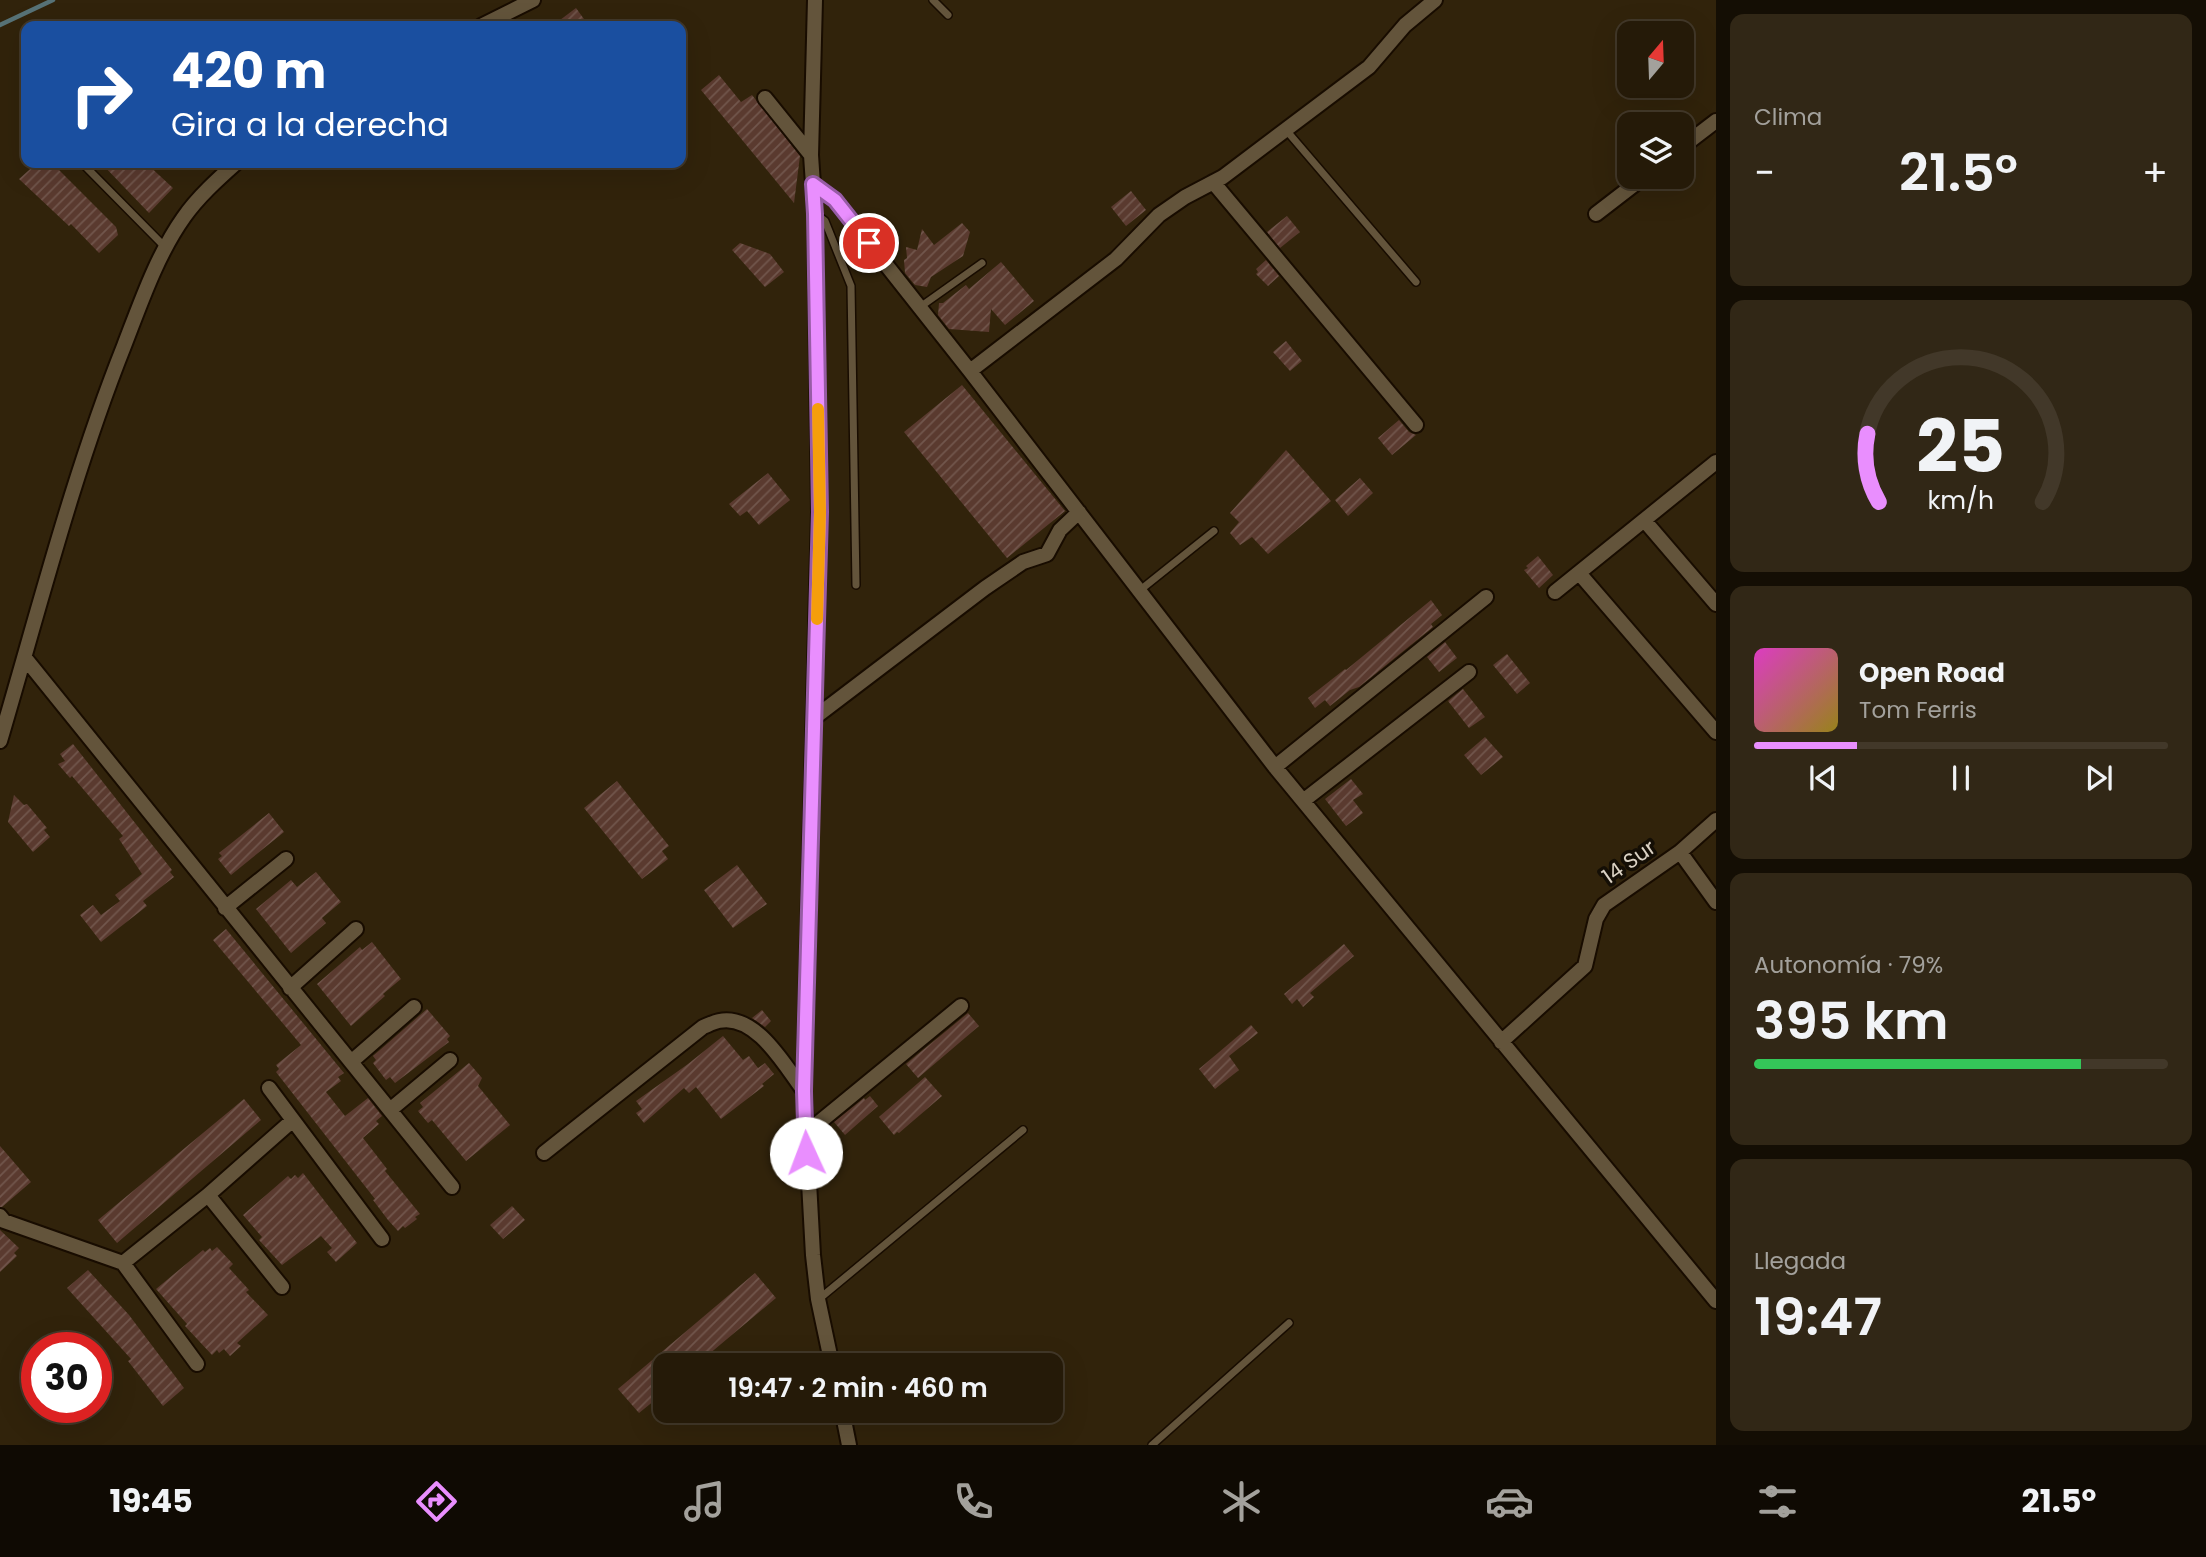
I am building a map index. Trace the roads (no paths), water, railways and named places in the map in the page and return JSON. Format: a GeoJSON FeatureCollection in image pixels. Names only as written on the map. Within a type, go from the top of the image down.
{"type":"FeatureCollection","features":[{"type":"Feature","properties":{"kind":"street"},"geometry":{"type":"LineString","coordinates":[[491,21],[533,0]]}},
{"type":"Feature","properties":{"kind":"street"},"geometry":{"type":"LineString","coordinates":[[815,0],[811,155],[815,214],[820,512],[804,1091],[818,1299],[829,1353]]}},
{"type":"Feature","properties":{"kind":"street"},"geometry":{"type":"LineString","coordinates":[[970,371],[1116,259],[1159,215],[1213,182],[1369,67],[1405,25],[1435,0]]}},
{"type":"Feature","properties":{"kind":"street"},"geometry":{"type":"LineString","coordinates":[[765,98],[811,155]]}},
{"type":"Feature","properties":{"kind":"street"},"geometry":{"type":"LineString","coordinates":[[1694,138],[1716,121]]}},
{"type":"Feature","properties":{"kind":"street"},"geometry":{"type":"LineString","coordinates":[[0,741],[56,548],[106,392],[144,295],[185,215],[231,168]]}},
{"type":"Feature","properties":{"kind":"street"},"geometry":{"type":"LineString","coordinates":[[1213,182],[1416,425]]}},
{"type":"Feature","properties":{"kind":"street"},"geometry":{"type":"LineString","coordinates":[[813,184],[835,200],[920,307],[1275,767],[1716,1301]]}},
{"type":"Feature","properties":{"kind":"street"},"geometry":{"type":"LineString","coordinates":[[1596,214],[1628,189]]}},
{"type":"Feature","properties":{"kind":"street"},"geometry":{"type":"LineString","coordinates":[[1555,592],[1716,461]]}},
{"type":"Feature","properties":{"kind":"street"},"geometry":{"type":"LineString","coordinates":[[814,718],[985,588],[1023,562],[1047,554],[1060,530],[1079,512]]}},
{"type":"Feature","properties":{"kind":"street"},"geometry":{"type":"LineString","coordinates":[[1644,520],[1716,604]]}},
{"type":"Feature","properties":{"kind":"street"},"geometry":{"type":"LineString","coordinates":[[1579,573],[1716,732]]}},
{"type":"Feature","properties":{"kind":"street"},"geometry":{"type":"LineString","coordinates":[[1275,767],[1486,597]]}},
{"type":"Feature","properties":{"kind":"street"},"geometry":{"type":"LineString","coordinates":[[24,658],[452,1187]]}},
{"type":"Feature","properties":{"kind":"street"},"geometry":{"type":"LineString","coordinates":[[1303,801],[1469,672]]}},
{"type":"Feature","properties":{"kind":"street","name":"14 Sur"},"geometry":{"type":"LineString","coordinates":[[1501,1042],[1585,966],[1596,919],[1604,905],[1680,852],[1716,820]]}},
{"type":"Feature","properties":{"kind":"street"},"geometry":{"type":"LineString","coordinates":[[1680,852],[1716,902]]}},
{"type":"Feature","properties":{"kind":"street"},"geometry":{"type":"LineString","coordinates":[[225,908],[286,859]]}},
{"type":"Feature","properties":{"kind":"street"},"geometry":{"type":"LineString","coordinates":[[290,988],[356,929]]}},
{"type":"Feature","properties":{"kind":"street"},"geometry":{"type":"LineString","coordinates":[[805,1134],[961,1006]]}},
{"type":"Feature","properties":{"kind":"street"},"geometry":{"type":"LineString","coordinates":[[351,1062],[414,1007]]}},
{"type":"Feature","properties":{"kind":"street"},"geometry":{"type":"LineString","coordinates":[[544,1153],[704,1027],[721,1020],[740,1023],[758,1032],[804,1091]]}},
{"type":"Feature","properties":{"kind":"street"},"geometry":{"type":"LineString","coordinates":[[390,1110],[450,1060]]}},
{"type":"Feature","properties":{"kind":"street"},"geometry":{"type":"LineString","coordinates":[[269,1088],[382,1239]]}},
{"type":"Feature","properties":{"kind":"street"},"geometry":{"type":"LineString","coordinates":[[123,1263],[208,1195],[293,1120]]}},
{"type":"Feature","properties":{"kind":"street"},"geometry":{"type":"LineString","coordinates":[[208,1195],[282,1287]]}},
{"type":"Feature","properties":{"kind":"street"},"geometry":{"type":"LineString","coordinates":[[1,1220],[123,1263],[197,1364]]}},
{"type":"Feature","properties":{"kind":"street"},"geometry":{"type":"LineString","coordinates":[[845,1423],[849,1445]]}},
{"type":"Feature","properties":{"kind":"lane"},"geometry":{"type":"LineString","coordinates":[[933,0],[948,15]]}},
{"type":"Feature","properties":{"kind":"lane"},"geometry":{"type":"LineString","coordinates":[[1286,130],[1416,282]]}},
{"type":"Feature","properties":{"kind":"lane"},"geometry":{"type":"LineString","coordinates":[[87,168],[166,248]]}},
{"type":"Feature","properties":{"kind":"lane"},"geometry":{"type":"LineString","coordinates":[[815,214],[825,221],[850,286],[856,585]]}},
{"type":"Feature","properties":{"kind":"lane"},"geometry":{"type":"LineString","coordinates":[[920,307],[982,262]]}},
{"type":"Feature","properties":{"kind":"lane"},"geometry":{"type":"LineString","coordinates":[[1139,591],[1214,531]]}},
{"type":"Feature","properties":{"kind":"lane"},"geometry":{"type":"LineString","coordinates":[[818,1299],[1023,1130]]}},
{"type":"Feature","properties":{"kind":"lane"},"geometry":{"type":"LineString","coordinates":[[1152,1445],[1289,1323]]}},
{"type":"Feature","properties":{"kind":"waterway"},"geometry":{"type":"LineString","coordinates":[[0,25],[53,0]]}}]}
